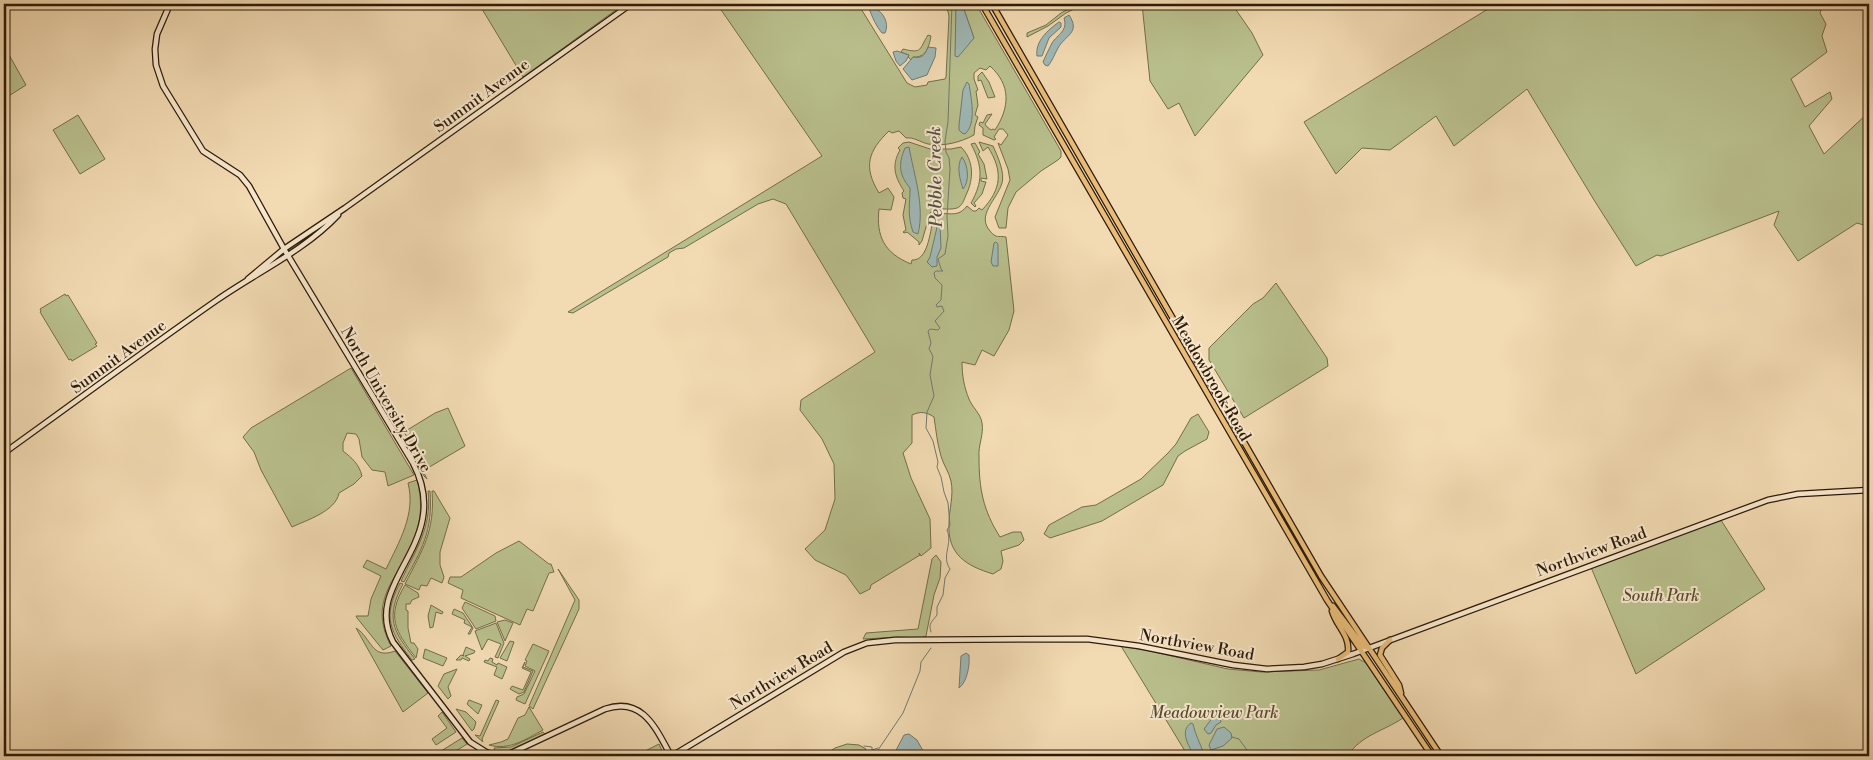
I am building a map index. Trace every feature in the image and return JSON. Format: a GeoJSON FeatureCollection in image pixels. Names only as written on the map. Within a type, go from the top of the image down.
{"type":"FeatureCollection","features":[{"type":"Feature","properties":{"kind":"main road","name":"Meadowbrook Road"},"geometry":{"type":"LineString","coordinates":[[982,4],[1328,603],[1432,756]]}},
{"type":"Feature","properties":{"kind":"main road","name":"Meadowbrook Road"},"geometry":{"type":"LineString","coordinates":[[992,4],[1321,576],[1441,756]]}},
{"type":"Feature","properties":{"kind":"main road"},"geometry":{"type":"LineString","coordinates":[[1328,603],[1338,611],[1363,646],[1369,648]]}},
{"type":"Feature","properties":{"kind":"main road"},"geometry":{"type":"LineString","coordinates":[[1328,603],[1334,618],[1346,636],[1349,646],[1348,652],[1338,660]]}},
{"type":"Feature","properties":{"kind":"main road"},"geometry":{"type":"LineString","coordinates":[[1390,640],[1382,648],[1380,655],[1399,685],[1403,699]]}},
{"type":"Feature","properties":{"kind":"street","name":"North University Drive"},"geometry":{"type":"LineString","coordinates":[[170,4],[156,38],[155,58],[160,80],[203,151],[245,180],[287,255],[413,463],[421,481],[425,508],[420,532],[390,593],[386,611],[386,624],[390,635],[470,742],[484,752],[495,755],[513,753],[605,709],[621,706],[633,708],[646,717],[672,756]]}},
{"type":"Feature","properties":{"kind":"street","name":"Summit Avenue"},"geometry":{"type":"LineString","coordinates":[[248,279],[284,249],[345,208],[631,4]]}},
{"type":"Feature","properties":{"kind":"street","name":"Summit Avenue"},"geometry":{"type":"LineString","coordinates":[[4,453],[248,279],[287,255],[321,230],[345,208]]}},
{"type":"Feature","properties":{"kind":"street","name":"Northview Road"},"geometry":{"type":"LineString","coordinates":[[672,756],[844,652],[872,642],[1087,639],[1139,646],[1233,665],[1267,669],[1304,667],[1338,660],[1768,500],[1798,494],[1869,490]]}},
{"type":"Feature","properties":{"kind":"green space"},"geometry":{"type":"Polygon","coordinates":[[[479,4],[618,4],[620,7],[523,77],[479,4]]]}},
{"type":"Feature","properties":{"kind":"green space"},"geometry":{"type":"Polygon","coordinates":[[[717,4],[858,4],[907,83],[915,87],[927,85],[928,82],[945,79],[946,77],[949,16],[946,4],[956,4],[956,56],[974,38],[962,4],[976,4],[1061,151],[1061,157],[1058,160],[1041,171],[1016,192],[1008,208],[1006,228],[999,228],[995,217],[1010,180],[998,143],[1001,145],[1008,135],[1003,129],[999,129],[994,140],[983,135],[983,128],[979,125],[980,122],[983,123],[987,115],[992,114],[985,124],[991,130],[995,130],[1004,113],[1006,96],[1002,81],[990,66],[986,70],[980,68],[974,73],[978,90],[976,91],[978,105],[975,115],[978,117],[974,135],[952,143],[934,145],[906,138],[899,131],[892,133],[889,131],[876,145],[870,160],[871,175],[879,193],[888,188],[894,197],[891,210],[879,209],[879,227],[884,243],[894,255],[911,264],[912,260],[922,256],[925,251],[933,220],[937,216],[958,213],[967,206],[973,211],[979,208],[982,210],[993,195],[998,180],[996,164],[988,147],[983,151],[979,142],[993,146],[1001,165],[1002,183],[986,213],[985,219],[986,225],[993,234],[1006,237],[1014,311],[1009,330],[994,356],[982,350],[975,365],[962,362],[962,372],[967,394],[982,423],[979,469],[981,489],[986,508],[1000,537],[1013,532],[1021,532],[1024,540],[1019,545],[1001,551],[1003,561],[1001,569],[993,574],[975,567],[960,558],[951,543],[949,523],[952,492],[951,481],[942,459],[934,417],[923,413],[912,415],[912,443],[903,453],[911,478],[930,519],[931,548],[921,556],[919,553],[920,555],[871,585],[870,589],[860,594],[846,575],[815,560],[805,549],[825,530],[835,499],[834,464],[822,439],[800,410],[801,400],[875,352],[786,204],[773,199],[758,204],[684,248],[676,249],[669,253],[668,257],[573,313],[568,312],[822,156],[717,4]]]}},
{"type":"Feature","properties":{"kind":"green space"},"geometry":{"type":"Polygon","coordinates":[[[1077,4],[1084,4],[1027,37],[1027,33],[1046,25],[1061,13],[1077,4]]]}},
{"type":"Feature","properties":{"kind":"green space"},"geometry":{"type":"Polygon","coordinates":[[[1142,4],[1232,4],[1252,33],[1263,55],[1195,136],[1179,103],[1168,109],[1150,81],[1142,4]]]}},
{"type":"Feature","properties":{"kind":"green space"},"geometry":{"type":"Polygon","coordinates":[[[1496,4],[1738,4],[1743,6],[1744,4],[1823,4],[1820,13],[1826,24],[1822,36],[1827,52],[1791,79],[1805,107],[1830,92],[1832,99],[1809,126],[1824,154],[1869,112],[1867,226],[1857,223],[1798,261],[1774,225],[1779,211],[1661,256],[1657,255],[1636,266],[1527,89],[1454,146],[1436,116],[1390,150],[1362,148],[1336,174],[1304,122],[1496,4]]]}},
{"type":"Feature","properties":{"kind":"green space"},"geometry":{"type":"Polygon","coordinates":[[[928,35],[931,36],[929,44],[921,56],[913,57],[911,60],[908,57],[909,55],[901,52],[903,49],[914,51],[920,49],[928,35]]]}},
{"type":"Feature","properties":{"kind":"green space"},"geometry":{"type":"Polygon","coordinates":[[[4,46],[26,85],[4,99],[4,46]]]}},
{"type":"Feature","properties":{"kind":"green space"},"geometry":{"type":"Polygon","coordinates":[[[982,72],[989,82],[995,97],[988,98],[981,80],[978,81],[978,76],[982,72]]]}},
{"type":"Feature","properties":{"kind":"green space"},"geometry":{"type":"Polygon","coordinates":[[[78,115],[105,159],[80,174],[53,130],[78,115]]]}},
{"type":"Feature","properties":{"kind":"green space"},"geometry":{"type":"Polygon","coordinates":[[[909,142],[930,149],[961,147],[968,158],[971,170],[969,189],[962,204],[957,208],[940,209],[930,213],[922,241],[919,245],[919,242],[907,232],[903,232],[906,230],[903,215],[906,199],[903,198],[902,193],[904,191],[895,171],[897,156],[900,150],[898,148],[903,143],[909,142]]]}},
{"type":"Feature","properties":{"kind":"green space"},"geometry":{"type":"Polygon","coordinates":[[[975,143],[980,152],[978,154],[984,164],[987,179],[981,178],[981,181],[986,182],[982,194],[974,203],[975,207],[971,203],[978,188],[980,174],[978,160],[971,144],[975,143]]]}},
{"type":"Feature","properties":{"kind":"green space"},"geometry":{"type":"Polygon","coordinates":[[[1276,283],[1327,358],[1328,366],[1244,418],[1209,360],[1209,348],[1253,304],[1263,298],[1276,283]]]}},
{"type":"Feature","properties":{"kind":"green space"},"geometry":{"type":"Polygon","coordinates":[[[65,294],[66,296],[68,295],[97,343],[95,344],[97,346],[72,361],[71,359],[69,360],[40,312],[40,309],[65,294]]]}},
{"type":"Feature","properties":{"kind":"green space"},"geometry":{"type":"Polygon","coordinates":[[[351,368],[414,475],[388,486],[385,472],[372,470],[362,457],[359,439],[356,434],[347,433],[343,443],[343,451],[355,462],[362,476],[354,484],[339,493],[337,499],[327,510],[292,527],[261,470],[254,452],[243,437],[251,428],[351,368]]]}},
{"type":"Feature","properties":{"kind":"green space"},"geometry":{"type":"Polygon","coordinates":[[[448,408],[465,446],[426,469],[404,432],[435,413],[448,408]]]}},
{"type":"Feature","properties":{"kind":"green space"},"geometry":{"type":"Polygon","coordinates":[[[1198,414],[1209,432],[1207,439],[1178,456],[1163,485],[1102,521],[1050,538],[1044,534],[1049,525],[1082,507],[1096,505],[1141,479],[1176,444],[1191,418],[1198,414]]]}},
{"type":"Feature","properties":{"kind":"green space"},"geometry":{"type":"Polygon","coordinates":[[[395,426],[415,455],[427,479],[424,476],[395,426]]]}},
{"type":"Feature","properties":{"kind":"green space"},"geometry":{"type":"Polygon","coordinates":[[[417,480],[420,494],[419,522],[409,551],[388,589],[384,601],[382,615],[384,629],[391,646],[383,650],[356,616],[368,616],[371,599],[381,576],[363,567],[367,560],[386,569],[401,538],[408,517],[410,494],[408,483],[417,480]]]}},
{"type":"Feature","properties":{"kind":"green space"},"geometry":{"type":"Polygon","coordinates":[[[428,491],[430,491],[430,517],[428,529],[421,549],[404,582],[401,581],[422,538],[428,516],[428,491]]]}},
{"type":"Feature","properties":{"kind":"green space"},"geometry":{"type":"Polygon","coordinates":[[[432,491],[434,491],[450,518],[440,552],[440,565],[444,577],[442,583],[431,578],[427,586],[421,585],[419,590],[405,584],[430,529],[432,491]]]}},
{"type":"Feature","properties":{"kind":"green space","name":"South Park"},"geometry":{"type":"Polygon","coordinates":[[[1719,517],[1765,589],[1636,674],[1590,565],[1719,517]]]}},
{"type":"Feature","properties":{"kind":"green space"},"geometry":{"type":"Polygon","coordinates":[[[519,541],[551,564],[554,572],[549,573],[533,611],[527,609],[520,625],[461,598],[463,590],[448,583],[450,577],[461,577],[496,553],[519,541]]]}},
{"type":"Feature","properties":{"kind":"green space"},"geometry":{"type":"Polygon","coordinates":[[[936,555],[941,562],[940,578],[934,595],[926,636],[921,638],[863,639],[866,633],[918,629],[932,559],[936,555]]]}},
{"type":"Feature","properties":{"kind":"green space"},"geometry":{"type":"Polygon","coordinates":[[[558,569],[579,600],[579,609],[533,709],[529,706],[575,600],[558,569]]]}},
{"type":"Feature","properties":{"kind":"green space"},"geometry":{"type":"Polygon","coordinates":[[[400,583],[403,584],[394,606],[394,624],[401,640],[415,659],[412,660],[398,641],[391,624],[391,605],[400,583]]]}},
{"type":"Feature","properties":{"kind":"green space"},"geometry":{"type":"Polygon","coordinates":[[[405,585],[418,593],[419,597],[412,600],[410,604],[406,604],[411,643],[414,643],[418,649],[416,658],[403,640],[396,623],[396,606],[405,585]]]}},
{"type":"Feature","properties":{"kind":"green space"},"geometry":{"type":"Polygon","coordinates":[[[465,602],[495,616],[496,621],[476,629],[462,608],[465,602]]]}},
{"type":"Feature","properties":{"kind":"green space"},"geometry":{"type":"Polygon","coordinates":[[[431,605],[443,612],[442,614],[436,612],[433,627],[430,628],[428,616],[431,605]]]}},
{"type":"Feature","properties":{"kind":"green space"},"geometry":{"type":"Polygon","coordinates":[[[454,609],[463,613],[473,628],[470,634],[468,634],[472,627],[464,623],[465,620],[452,614],[454,609]]]}},
{"type":"Feature","properties":{"kind":"green space"},"geometry":{"type":"Polygon","coordinates":[[[505,620],[513,623],[505,641],[497,622],[505,620]]]}},
{"type":"Feature","properties":{"kind":"green space"},"geometry":{"type":"Polygon","coordinates":[[[496,623],[504,643],[498,658],[495,657],[501,644],[488,639],[482,650],[475,631],[496,623]]]}},
{"type":"Feature","properties":{"kind":"green space"},"geometry":{"type":"Polygon","coordinates":[[[356,628],[372,647],[381,653],[395,651],[428,693],[403,712],[356,628]]]}},
{"type":"Feature","properties":{"kind":"green space"},"geometry":{"type":"Polygon","coordinates":[[[510,641],[514,642],[507,661],[500,658],[510,641]]]}},
{"type":"Feature","properties":{"kind":"green space"},"geometry":{"type":"Polygon","coordinates":[[[533,644],[549,651],[525,704],[516,700],[517,697],[524,694],[535,671],[525,666],[527,661],[525,660],[533,644]]]}},
{"type":"Feature","properties":{"kind":"green space","name":"Meadowview Park"},"geometry":{"type":"Polygon","coordinates":[[[1121,646],[1228,669],[1261,672],[1319,670],[1359,659],[1366,663],[1403,718],[1366,738],[1347,756],[1188,756],[1121,646]]]}},
{"type":"Feature","properties":{"kind":"green space"},"geometry":{"type":"Polygon","coordinates":[[[466,647],[475,651],[465,656],[470,659],[469,661],[462,658],[461,660],[456,660],[461,655],[464,656],[466,647]]]}},
{"type":"Feature","properties":{"kind":"green space"},"geometry":{"type":"Polygon","coordinates":[[[425,649],[447,658],[443,666],[423,658],[425,649]]]}},
{"type":"Feature","properties":{"kind":"green space"},"geometry":{"type":"Polygon","coordinates":[[[490,658],[497,665],[498,663],[507,667],[502,679],[494,675],[497,667],[484,662],[490,658]]]}},
{"type":"Feature","properties":{"kind":"green space"},"geometry":{"type":"Polygon","coordinates":[[[525,662],[523,667],[533,671],[524,692],[519,694],[510,689],[512,686],[523,690],[531,672],[522,668],[525,662]]]}},
{"type":"Feature","properties":{"kind":"green space"},"geometry":{"type":"Polygon","coordinates":[[[457,669],[448,687],[451,696],[448,699],[438,686],[444,674],[457,669]]]}},
{"type":"Feature","properties":{"kind":"green space"},"geometry":{"type":"Polygon","coordinates":[[[469,700],[482,705],[478,714],[467,704],[469,700]]]}},
{"type":"Feature","properties":{"kind":"green space"},"geometry":{"type":"Polygon","coordinates":[[[496,700],[499,701],[482,739],[483,742],[475,735],[480,736],[496,700]]]}},
{"type":"Feature","properties":{"kind":"green space"},"geometry":{"type":"Polygon","coordinates":[[[529,707],[543,730],[510,745],[489,745],[508,739],[518,718],[525,715],[529,707]]]}},
{"type":"Feature","properties":{"kind":"green space"},"geometry":{"type":"Polygon","coordinates":[[[456,709],[466,712],[476,722],[472,731],[456,709]]]}},
{"type":"Feature","properties":{"kind":"green space"},"geometry":{"type":"Polygon","coordinates":[[[442,712],[456,732],[436,745],[432,739],[447,728],[438,716],[442,712]]]}},
{"type":"Feature","properties":{"kind":"green space"},"geometry":{"type":"Polygon","coordinates":[[[543,732],[545,734],[520,747],[508,751],[495,751],[494,748],[511,747],[543,732]]]}},
{"type":"Feature","properties":{"kind":"green space"},"geometry":{"type":"Polygon","coordinates":[[[462,738],[467,744],[448,756],[433,756],[462,738]]]}},
{"type":"Feature","properties":{"kind":"green space"},"geometry":{"type":"Polygon","coordinates":[[[659,744],[664,755],[640,756],[639,754],[659,744]]]}},
{"type":"Feature","properties":{"kind":"green space"},"geometry":{"type":"Polygon","coordinates":[[[847,744],[859,745],[866,749],[862,756],[823,756],[835,748],[847,744]]]}},
{"type":"Feature","properties":{"kind":"water"},"geometry":{"type":"Polygon","coordinates":[[[956,4],[962,4],[974,38],[958,57],[955,56],[956,4]]]}},
{"type":"Feature","properties":{"kind":"water"},"geometry":{"type":"Polygon","coordinates":[[[871,6],[882,13],[886,21],[885,33],[882,33],[874,21],[869,8],[871,6]]]}},
{"type":"Feature","properties":{"kind":"water"},"geometry":{"type":"Polygon","coordinates":[[[1069,15],[1073,30],[1058,48],[1048,66],[1045,65],[1043,62],[1047,53],[1052,43],[1064,29],[1064,18],[1069,15]]]}},
{"type":"Feature","properties":{"kind":"water"},"geometry":{"type":"Polygon","coordinates":[[[1059,22],[1061,27],[1049,38],[1042,56],[1037,56],[1040,41],[1059,22]]]}},
{"type":"Feature","properties":{"kind":"water"},"geometry":{"type":"Polygon","coordinates":[[[928,47],[936,48],[935,57],[927,75],[912,80],[903,69],[913,57],[923,56],[928,47]]]}},
{"type":"Feature","properties":{"kind":"water"},"geometry":{"type":"Polygon","coordinates":[[[897,51],[909,55],[900,66],[893,52],[897,51]]]}},
{"type":"Feature","properties":{"kind":"water"},"geometry":{"type":"Polygon","coordinates":[[[967,82],[971,96],[972,117],[969,129],[965,134],[959,130],[959,125],[963,90],[967,82]]]}},
{"type":"Feature","properties":{"kind":"water"},"geometry":{"type":"Polygon","coordinates":[[[909,147],[920,202],[918,234],[913,232],[911,226],[909,210],[910,188],[904,179],[901,169],[905,148],[909,147]]]}},
{"type":"Feature","properties":{"kind":"water"},"geometry":{"type":"Polygon","coordinates":[[[962,157],[966,164],[967,173],[967,182],[963,189],[959,169],[962,157]]]}},
{"type":"Feature","properties":{"kind":"water"},"geometry":{"type":"Polygon","coordinates":[[[938,223],[940,225],[941,248],[937,257],[937,266],[932,267],[927,262],[930,257],[938,223]]]}},
{"type":"Feature","properties":{"kind":"water"},"geometry":{"type":"Polygon","coordinates":[[[994,243],[998,244],[998,266],[993,266],[991,262],[994,243]]]}},
{"type":"Feature","properties":{"kind":"water"},"geometry":{"type":"Polygon","coordinates":[[[966,653],[969,655],[968,669],[966,678],[959,688],[961,656],[966,653]]]}},
{"type":"Feature","properties":{"kind":"water"},"geometry":{"type":"Polygon","coordinates":[[[1213,717],[1220,718],[1221,722],[1208,734],[1204,729],[1213,717]]]}},
{"type":"Feature","properties":{"kind":"water"},"geometry":{"type":"Polygon","coordinates":[[[1191,723],[1204,754],[1201,756],[1194,756],[1186,739],[1187,726],[1191,723]]]}},
{"type":"Feature","properties":{"kind":"water"},"geometry":{"type":"Polygon","coordinates":[[[1224,727],[1231,733],[1232,738],[1223,746],[1211,750],[1209,745],[1217,729],[1224,727]]]}},
{"type":"Feature","properties":{"kind":"water"},"geometry":{"type":"Polygon","coordinates":[[[909,734],[917,740],[926,756],[893,756],[904,735],[909,734]]]}},
{"type":"Feature","properties":{"kind":"waterway","name":"Pebble Creek"},"geometry":{"type":"LineString","coordinates":[[931,632],[930,625],[937,615],[937,607],[943,595],[945,578],[950,569],[947,559],[949,540],[947,530],[950,525],[948,503],[937,467],[938,462],[933,441],[926,428],[927,412],[934,396],[930,375],[933,356],[929,349],[931,343],[928,331],[940,328],[935,321],[944,311],[942,306],[937,307],[936,305],[941,300],[942,285],[935,278],[934,273],[936,271],[943,271],[938,259],[945,254],[948,236],[947,216],[950,169],[945,141],[948,122],[952,4]]}},
{"type":"Feature","properties":{"kind":"waterway","name":"Pebble Creek"},"geometry":{"type":"LineString","coordinates":[[874,756],[903,713],[920,671],[921,662],[931,648]]}},
{"type":"Feature","properties":{"kind":"waterway"},"geometry":{"type":"LineString","coordinates":[[1232,737],[1239,739],[1247,750]]}},
{"type":"Feature","properties":{"kind":"waterway"},"geometry":{"type":"LineString","coordinates":[[864,746],[872,747],[872,750],[878,748]]}}]}
